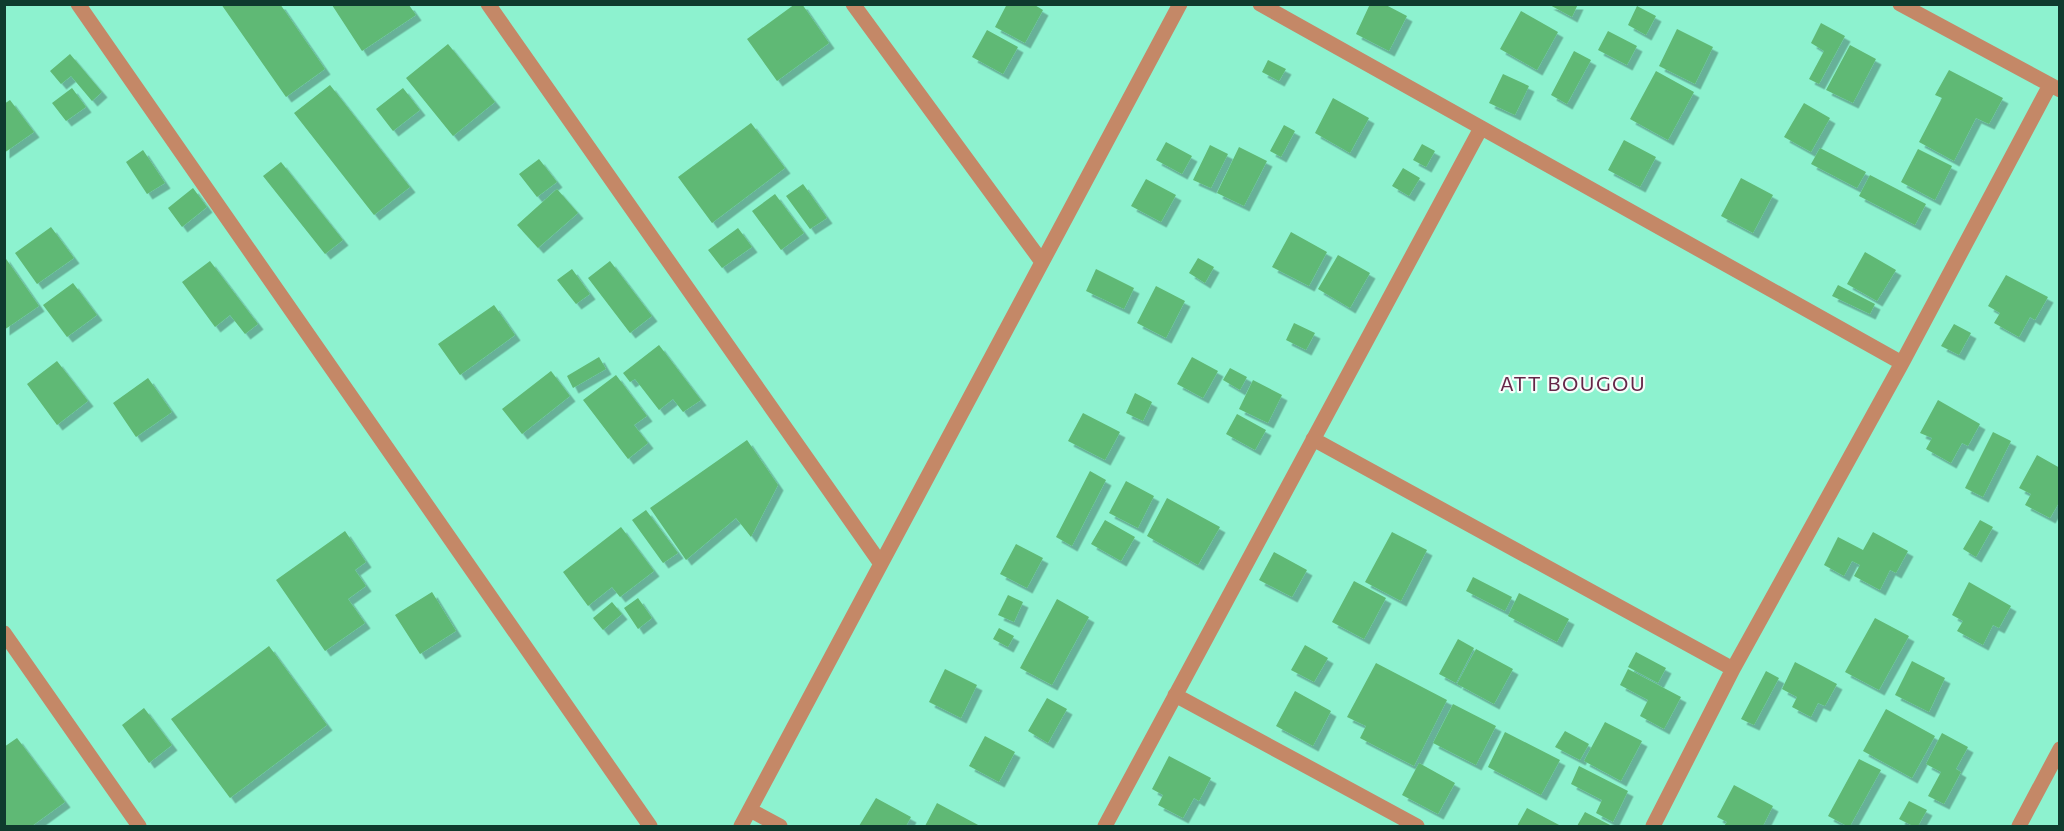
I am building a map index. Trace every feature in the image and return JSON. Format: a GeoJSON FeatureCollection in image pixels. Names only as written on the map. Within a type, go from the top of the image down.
{"type":"FeatureCollection","features":[{"type":"Feature","properties":{"kind":"street"},"geometry":{"type":"LineString","coordinates":[[78,4],[650,826]]}},
{"type":"Feature","properties":{"kind":"street"},"geometry":{"type":"LineString","coordinates":[[488,4],[881,564]]}},
{"type":"Feature","properties":{"kind":"street"},"geometry":{"type":"LineString","coordinates":[[853,4],[1042,262]]}},
{"type":"Feature","properties":{"kind":"street"},"geometry":{"type":"LineString","coordinates":[[741,826],[1180,4]]}},
{"type":"Feature","properties":{"kind":"street"},"geometry":{"type":"LineString","coordinates":[[1260,4],[1902,363]]}},
{"type":"Feature","properties":{"kind":"street"},"geometry":{"type":"LineString","coordinates":[[1653,826],[1733,669],[2055,87],[1900,4]]}},
{"type":"Feature","properties":{"kind":"street"},"geometry":{"type":"LineString","coordinates":[[1105,826],[1481,128]]}},
{"type":"Feature","properties":{"kind":"street"},"geometry":{"type":"LineString","coordinates":[[1313,439],[1733,669]]}},
{"type":"Feature","properties":{"kind":"street"},"geometry":{"type":"LineString","coordinates":[[4,633],[139,826]]}},
{"type":"Feature","properties":{"kind":"street"},"geometry":{"type":"LineString","coordinates":[[1175,695],[1417,826]]}},
{"type":"Feature","properties":{"kind":"street"},"geometry":{"type":"LineString","coordinates":[[2019,826],[2060,749]]}},
{"type":"Feature","properties":{"kind":"street"},"geometry":{"type":"LineString","coordinates":[[750,810],[780,826]]}},
{"type":"Feature","properties":{"kind":"building"},"geometry":{"type":"Polygon","coordinates":[[[221,4],[280,4],[325,69],[286,97],[221,4]]]}},
{"type":"Feature","properties":{"kind":"building"},"geometry":{"type":"Polygon","coordinates":[[[795,4],[802,4],[829,43],[777,81],[747,39],[795,4]]]}},
{"type":"Feature","properties":{"kind":"building"},"geometry":{"type":"Polygon","coordinates":[[[1007,4],[1033,4],[1043,10],[1025,43],[995,27],[1007,4]]]}},
{"type":"Feature","properties":{"kind":"building"},"geometry":{"type":"Polygon","coordinates":[[[1370,4],[1384,4],[1407,16],[1389,51],[1356,34],[1370,4]]]}},
{"type":"Feature","properties":{"kind":"building"},"geometry":{"type":"Polygon","coordinates":[[[1548,4],[1578,4],[1572,17],[1548,4]]]}},
{"type":"Feature","properties":{"kind":"building"},"geometry":{"type":"Polygon","coordinates":[[[332,5],[409,5],[416,15],[362,51],[332,5]]]}},
{"type":"Feature","properties":{"kind":"building"},"geometry":{"type":"Polygon","coordinates":[[[1637,6],[1656,16],[1646,35],[1628,25],[1637,6]]]}},
{"type":"Feature","properties":{"kind":"building"},"geometry":{"type":"Polygon","coordinates":[[[1521,11],[1558,32],[1537,70],[1500,49],[1521,11]]]}},
{"type":"Feature","properties":{"kind":"building"},"geometry":{"type":"Polygon","coordinates":[[[1821,23],[1845,36],[1819,84],[1809,79],[1824,51],[1811,43],[1821,23]]]}},
{"type":"Feature","properties":{"kind":"building"},"geometry":{"type":"Polygon","coordinates":[[[1677,29],[1713,47],[1695,84],[1659,66],[1677,29]]]}},
{"type":"Feature","properties":{"kind":"building"},"geometry":{"type":"Polygon","coordinates":[[[987,30],[1018,47],[1003,74],[972,57],[987,30]]]}},
{"type":"Feature","properties":{"kind":"building"},"geometry":{"type":"Polygon","coordinates":[[[1608,31],[1637,46],[1627,65],[1598,50],[1608,31]]]}},
{"type":"Feature","properties":{"kind":"building"},"geometry":{"type":"Polygon","coordinates":[[[448,44],[495,102],[453,136],[406,78],[448,44]]]}},
{"type":"Feature","properties":{"kind":"building"},"geometry":{"type":"Polygon","coordinates":[[[1850,45],[1876,59],[1853,103],[1826,90],[1850,45]]]}},
{"type":"Feature","properties":{"kind":"building"},"geometry":{"type":"Polygon","coordinates":[[[1574,51],[1591,60],[1567,104],[1551,95],[1574,51]]]}},
{"type":"Feature","properties":{"kind":"building"},"geometry":{"type":"Polygon","coordinates":[[[70,54],[102,92],[92,101],[71,76],[61,84],[50,71],[70,54]]]}},
{"type":"Feature","properties":{"kind":"building"},"geometry":{"type":"Polygon","coordinates":[[[1268,60],[1286,69],[1279,81],[1262,72],[1268,60]]]}},
{"type":"Feature","properties":{"kind":"building"},"geometry":{"type":"Polygon","coordinates":[[[1949,70],[2003,98],[1989,124],[1976,118],[1954,161],[1919,142],[1942,98],[1935,95],[1949,70]]]}},
{"type":"Feature","properties":{"kind":"building"},"geometry":{"type":"Polygon","coordinates":[[[1656,71],[1694,92],[1668,140],[1630,119],[1656,71]]]}},
{"type":"Feature","properties":{"kind":"building"},"geometry":{"type":"Polygon","coordinates":[[[1503,74],[1529,86],[1515,115],[1489,103],[1503,74]]]}},
{"type":"Feature","properties":{"kind":"building"},"geometry":{"type":"Polygon","coordinates":[[[330,85],[410,187],[374,215],[294,113],[330,85]]]}},
{"type":"Feature","properties":{"kind":"building"},"geometry":{"type":"Polygon","coordinates":[[[72,88],[86,107],[66,121],[52,103],[72,88]]]}},
{"type":"Feature","properties":{"kind":"building"},"geometry":{"type":"Polygon","coordinates":[[[403,88],[420,110],[393,131],[376,109],[403,88]]]}},
{"type":"Feature","properties":{"kind":"building"},"geometry":{"type":"Polygon","coordinates":[[[1333,98],[1369,118],[1350,153],[1315,133],[1333,98]]]}},
{"type":"Feature","properties":{"kind":"building"},"geometry":{"type":"Polygon","coordinates":[[[10,100],[34,132],[4,153],[4,104],[10,100]]]}},
{"type":"Feature","properties":{"kind":"building"},"geometry":{"type":"Polygon","coordinates":[[[1804,103],[1830,118],[1811,152],[1784,137],[1804,103]]]}},
{"type":"Feature","properties":{"kind":"building"},"geometry":{"type":"Polygon","coordinates":[[[751,123],[785,168],[712,223],[678,177],[751,123]]]}},
{"type":"Feature","properties":{"kind":"building"},"geometry":{"type":"Polygon","coordinates":[[[1284,125],[1295,131],[1281,157],[1270,151],[1284,125]]]}},
{"type":"Feature","properties":{"kind":"building"},"geometry":{"type":"Polygon","coordinates":[[[1624,140],[1656,157],[1640,187],[1608,170],[1624,140]]]}},
{"type":"Feature","properties":{"kind":"building"},"geometry":{"type":"Polygon","coordinates":[[[1166,142],[1192,156],[1182,174],[1156,160],[1166,142]]]}},
{"type":"Feature","properties":{"kind":"building"},"geometry":{"type":"Polygon","coordinates":[[[1422,144],[1435,151],[1426,167],[1413,160],[1422,144]]]}},
{"type":"Feature","properties":{"kind":"building"},"geometry":{"type":"Polygon","coordinates":[[[1210,145],[1228,154],[1211,188],[1193,180],[1210,145]]]}},
{"type":"Feature","properties":{"kind":"building"},"geometry":{"type":"Polygon","coordinates":[[[1239,147],[1267,161],[1244,206],[1217,193],[1239,147]]]}},
{"type":"Feature","properties":{"kind":"building"},"geometry":{"type":"Polygon","coordinates":[[[1820,148],[1866,172],[1857,188],[1811,164],[1820,148]]]}},
{"type":"Feature","properties":{"kind":"building"},"geometry":{"type":"Polygon","coordinates":[[[1918,149],[1952,166],[1935,200],[1901,182],[1918,149]]]}},
{"type":"Feature","properties":{"kind":"building"},"geometry":{"type":"Polygon","coordinates":[[[143,150],[165,183],[147,194],[126,162],[143,150]]]}},
{"type":"Feature","properties":{"kind":"building"},"geometry":{"type":"Polygon","coordinates":[[[539,159],[557,182],[537,197],[519,174],[539,159]]]}},
{"type":"Feature","properties":{"kind":"building"},"geometry":{"type":"Polygon","coordinates":[[[281,162],[343,240],[325,254],[263,176],[281,162]]]}},
{"type":"Feature","properties":{"kind":"building"},"geometry":{"type":"Polygon","coordinates":[[[1403,168],[1420,178],[1409,196],[1392,186],[1403,168]]]}},
{"type":"Feature","properties":{"kind":"building"},"geometry":{"type":"Polygon","coordinates":[[[1870,175],[1926,204],[1915,225],[1859,196],[1870,175]]]}},
{"type":"Feature","properties":{"kind":"building"},"geometry":{"type":"Polygon","coordinates":[[[1741,178],[1773,195],[1753,233],[1721,216],[1741,178]]]}},
{"type":"Feature","properties":{"kind":"building"},"geometry":{"type":"Polygon","coordinates":[[[1146,179],[1176,195],[1161,222],[1131,206],[1146,179]]]}},
{"type":"Feature","properties":{"kind":"building"},"geometry":{"type":"Polygon","coordinates":[[[803,184],[827,218],[810,229],[786,196],[803,184]]]}},
{"type":"Feature","properties":{"kind":"building"},"geometry":{"type":"Polygon","coordinates":[[[193,188],[207,207],[182,227],[168,208],[193,188]]]}},
{"type":"Feature","properties":{"kind":"building"},"geometry":{"type":"Polygon","coordinates":[[[557,189],[578,213],[538,248],[517,225],[557,189]]]}},
{"type":"Feature","properties":{"kind":"building"},"geometry":{"type":"Polygon","coordinates":[[[775,194],[804,233],[781,250],[752,211],[775,194]]]}},
{"type":"Feature","properties":{"kind":"building"},"geometry":{"type":"Polygon","coordinates":[[[51,227],[74,258],[37,284],[15,253],[51,227]]]}},
{"type":"Feature","properties":{"kind":"building"},"geometry":{"type":"Polygon","coordinates":[[[738,228],[752,247],[722,268],[708,250],[738,228]]]}},
{"type":"Feature","properties":{"kind":"building"},"geometry":{"type":"Polygon","coordinates":[[[1291,232],[1327,252],[1309,286],[1272,267],[1291,232]]]}},
{"type":"Feature","properties":{"kind":"building"},"geometry":{"type":"Polygon","coordinates":[[[1865,252],[1896,270],[1877,301],[1847,284],[1865,252]]]}},
{"type":"Feature","properties":{"kind":"building"},"geometry":{"type":"Polygon","coordinates":[[[1338,255],[1370,273],[1350,308],[1318,289],[1338,255]]]}},
{"type":"Feature","properties":{"kind":"building"},"geometry":{"type":"Polygon","coordinates":[[[4,256],[39,306],[4,330],[4,256]]]}},
{"type":"Feature","properties":{"kind":"building"},"geometry":{"type":"Polygon","coordinates":[[[1198,258],[1214,267],[1205,283],[1189,273],[1198,258]]]}},
{"type":"Feature","properties":{"kind":"building"},"geometry":{"type":"Polygon","coordinates":[[[210,261],[258,324],[245,334],[230,315],[215,327],[182,282],[210,261]]]}},
{"type":"Feature","properties":{"kind":"building"},"geometry":{"type":"Polygon","coordinates":[[[610,261],[652,316],[630,333],[588,278],[610,261]]]}},
{"type":"Feature","properties":{"kind":"building"},"geometry":{"type":"Polygon","coordinates":[[[572,269],[590,294],[576,304],[557,280],[572,269]]]}},
{"type":"Feature","properties":{"kind":"building"},"geometry":{"type":"Polygon","coordinates":[[[1096,269],[1134,288],[1124,309],[1086,291],[1096,269]]]}},
{"type":"Feature","properties":{"kind":"building"},"geometry":{"type":"Polygon","coordinates":[[[2006,275],[2048,297],[2035,320],[2030,317],[2019,337],[1994,323],[2000,313],[1988,306],[2006,275]]]}},
{"type":"Feature","properties":{"kind":"building"},"geometry":{"type":"Polygon","coordinates":[[[73,283],[97,315],[67,337],[43,305],[73,283]]]}},
{"type":"Feature","properties":{"kind":"building"},"geometry":{"type":"Polygon","coordinates":[[[1838,285],[1875,304],[1870,314],[1832,296],[1838,285]]]}},
{"type":"Feature","properties":{"kind":"building"},"geometry":{"type":"Polygon","coordinates":[[[1156,286],[1185,301],[1166,338],[1137,323],[1156,286]]]}},
{"type":"Feature","properties":{"kind":"building"},"geometry":{"type":"Polygon","coordinates":[[[494,305],[515,335],[460,375],[438,344],[494,305]]]}},
{"type":"Feature","properties":{"kind":"building"},"geometry":{"type":"Polygon","coordinates":[[[1294,323],[1315,333],[1306,350],[1286,340],[1294,323]]]}},
{"type":"Feature","properties":{"kind":"building"},"geometry":{"type":"Polygon","coordinates":[[[1954,324],[1971,333],[1959,355],[1941,346],[1954,324]]]}},
{"type":"Feature","properties":{"kind":"building"},"geometry":{"type":"Polygon","coordinates":[[[659,345],[701,400],[683,412],[673,399],[659,410],[635,379],[630,382],[623,373],[659,345]]]}},
{"type":"Feature","properties":{"kind":"building"},"geometry":{"type":"Polygon","coordinates":[[[599,357],[606,369],[573,388],[567,376],[599,357]]]}},
{"type":"Feature","properties":{"kind":"building"},"geometry":{"type":"Polygon","coordinates":[[[1192,357],[1218,371],[1203,398],[1177,384],[1192,357]]]}},
{"type":"Feature","properties":{"kind":"building"},"geometry":{"type":"Polygon","coordinates":[[[57,361],[88,401],[57,425],[27,384],[57,361]]]}},
{"type":"Feature","properties":{"kind":"building"},"geometry":{"type":"Polygon","coordinates":[[[1230,368],[1247,377],[1240,390],[1223,380],[1230,368]]]}},
{"type":"Feature","properties":{"kind":"building"},"geometry":{"type":"Polygon","coordinates":[[[551,371],[570,396],[522,434],[502,409],[551,371]]]}},
{"type":"Feature","properties":{"kind":"building"},"geometry":{"type":"Polygon","coordinates":[[[616,375],[647,416],[634,425],[648,443],[628,459],[583,400],[616,375]]]}},
{"type":"Feature","properties":{"kind":"building"},"geometry":{"type":"Polygon","coordinates":[[[148,378],[172,412],[136,437],[113,403],[148,378]]]}},
{"type":"Feature","properties":{"kind":"building"},"geometry":{"type":"Polygon","coordinates":[[[1253,380],[1282,395],[1268,423],[1239,409],[1253,380]]]}},
{"type":"Feature","properties":{"kind":"building"},"geometry":{"type":"Polygon","coordinates":[[[1135,393],[1152,402],[1143,421],[1126,413],[1135,393]]]}},
{"type":"Feature","properties":{"kind":"building"},"geometry":{"type":"Polygon","coordinates":[[[1938,400],[1980,424],[1968,446],[1962,443],[1951,463],[1926,449],[1932,438],[1920,433],[1938,400]]]}},
{"type":"Feature","properties":{"kind":"building"},"geometry":{"type":"Polygon","coordinates":[[[1083,413],[1120,432],[1105,460],[1068,441],[1083,413]]]}},
{"type":"Feature","properties":{"kind":"building"},"geometry":{"type":"Polygon","coordinates":[[[1237,414],[1266,430],[1255,450],[1226,434],[1237,414]]]}},
{"type":"Feature","properties":{"kind":"building"},"geometry":{"type":"Polygon","coordinates":[[[1993,432],[2011,441],[1983,497],[1965,488],[1993,432]]]}},
{"type":"Feature","properties":{"kind":"building"},"geometry":{"type":"Polygon","coordinates":[[[747,440],[778,485],[751,537],[736,518],[686,560],[650,508],[747,440]]]}},
{"type":"Feature","properties":{"kind":"building"},"geometry":{"type":"Polygon","coordinates":[[[2037,455],[2060,468],[2060,501],[2050,518],[2025,505],[2031,494],[2019,488],[2037,455]]]}},
{"type":"Feature","properties":{"kind":"building"},"geometry":{"type":"Polygon","coordinates":[[[1090,471],[1106,480],[1072,546],[1056,537],[1090,471]]]}},
{"type":"Feature","properties":{"kind":"building"},"geometry":{"type":"Polygon","coordinates":[[[1126,481],[1154,496],[1138,528],[1109,513],[1126,481]]]}},
{"type":"Feature","properties":{"kind":"building"},"geometry":{"type":"Polygon","coordinates":[[[1167,498],[1220,527],[1198,565],[1147,536],[1167,498]]]}},
{"type":"Feature","properties":{"kind":"building"},"geometry":{"type":"Polygon","coordinates":[[[646,510],[678,553],[663,563],[632,520],[646,510]]]}},
{"type":"Feature","properties":{"kind":"building"},"geometry":{"type":"Polygon","coordinates":[[[1105,520],[1135,537],[1121,561],[1091,544],[1105,520]]]}},
{"type":"Feature","properties":{"kind":"building"},"geometry":{"type":"Polygon","coordinates":[[[1980,520],[1993,527],[1976,557],[1963,549],[1980,520]]]}},
{"type":"Feature","properties":{"kind":"building"},"geometry":{"type":"Polygon","coordinates":[[[621,527],[654,571],[620,597],[612,587],[588,606],[563,572],[621,527]]]}},
{"type":"Feature","properties":{"kind":"building"},"geometry":{"type":"Polygon","coordinates":[[[345,531],[366,562],[355,570],[366,586],[348,599],[365,623],[325,651],[276,580],[345,531]]]}},
{"type":"Feature","properties":{"kind":"building"},"geometry":{"type":"Polygon","coordinates":[[[1392,532],[1427,550],[1401,601],[1365,582],[1392,532]]]}},
{"type":"Feature","properties":{"kind":"building"},"geometry":{"type":"Polygon","coordinates":[[[1873,532],[1908,551],[1896,573],[1890,570],[1880,590],[1854,576],[1860,565],[1852,561],[1844,576],[1824,565],[1838,537],[1863,550],[1873,532]]]}},
{"type":"Feature","properties":{"kind":"building"},"geometry":{"type":"Polygon","coordinates":[[[1016,544],[1043,558],[1027,588],[1000,574],[1016,544]]]}},
{"type":"Feature","properties":{"kind":"building"},"geometry":{"type":"Polygon","coordinates":[[[1274,552],[1307,570],[1292,597],[1259,580],[1274,552]]]}},
{"type":"Feature","properties":{"kind":"building"},"geometry":{"type":"Polygon","coordinates":[[[1473,577],[1512,597],[1505,611],[1466,591],[1473,577]]]}},
{"type":"Feature","properties":{"kind":"building"},"geometry":{"type":"Polygon","coordinates":[[[1354,581],[1386,598],[1364,639],[1332,622],[1354,581]]]}},
{"type":"Feature","properties":{"kind":"building"},"geometry":{"type":"Polygon","coordinates":[[[1969,582],[2011,606],[1999,628],[1993,625],[1983,645],[1957,631],[1963,621],[1952,615],[1969,582]]]}},
{"type":"Feature","properties":{"kind":"building"},"geometry":{"type":"Polygon","coordinates":[[[432,592],[456,631],[420,654],[395,615],[432,592]]]}},
{"type":"Feature","properties":{"kind":"building"},"geometry":{"type":"Polygon","coordinates":[[[1519,593],[1569,619],[1557,642],[1508,616],[1519,593]]]}},
{"type":"Feature","properties":{"kind":"building"},"geometry":{"type":"Polygon","coordinates":[[[1008,595],[1023,602],[1014,622],[998,615],[1008,595]]]}},
{"type":"Feature","properties":{"kind":"building"},"geometry":{"type":"Polygon","coordinates":[[[638,598],[652,618],[638,629],[624,608],[638,598]]]}},
{"type":"Feature","properties":{"kind":"building"},"geometry":{"type":"Polygon","coordinates":[[[1057,599],[1089,617],[1052,685],[1020,668],[1057,599]]]}},
{"type":"Feature","properties":{"kind":"building"},"geometry":{"type":"Polygon","coordinates":[[[612,602],[622,614],[603,630],[593,618],[612,602]]]}},
{"type":"Feature","properties":{"kind":"building"},"geometry":{"type":"Polygon","coordinates":[[[1875,618],[1909,636],[1879,690],[1845,672],[1875,618]]]}},
{"type":"Feature","properties":{"kind":"building"},"geometry":{"type":"Polygon","coordinates":[[[999,628],[1014,636],[1008,647],[993,639],[999,628]]]}},
{"type":"Feature","properties":{"kind":"building"},"geometry":{"type":"Polygon","coordinates":[[[1458,639],[1474,648],[1456,683],[1439,674],[1458,639]]]}},
{"type":"Feature","properties":{"kind":"building"},"geometry":{"type":"Polygon","coordinates":[[[1305,645],[1328,658],[1314,682],[1291,670],[1305,645]]]}},
{"type":"Feature","properties":{"kind":"building"},"geometry":{"type":"Polygon","coordinates":[[[269,646],[327,725],[230,798],[171,719],[269,646]]]}},
{"type":"Feature","properties":{"kind":"building"},"geometry":{"type":"Polygon","coordinates":[[[1476,649],[1513,669],[1494,704],[1457,684],[1476,649]]]}},
{"type":"Feature","properties":{"kind":"building"},"geometry":{"type":"Polygon","coordinates":[[[1636,652],[1666,668],[1658,683],[1628,667],[1636,652]]]}},
{"type":"Feature","properties":{"kind":"building"},"geometry":{"type":"Polygon","coordinates":[[[1912,661],[1945,678],[1929,712],[1895,695],[1912,661]]]}},
{"type":"Feature","properties":{"kind":"building"},"geometry":{"type":"Polygon","coordinates":[[[1795,662],[1837,684],[1825,706],[1818,703],[1811,717],[1792,707],[1797,697],[1782,689],[1795,662]]]}},
{"type":"Feature","properties":{"kind":"building"},"geometry":{"type":"Polygon","coordinates":[[[1376,663],[1447,700],[1414,766],[1360,738],[1366,726],[1347,717],[1376,663]]]}},
{"type":"Feature","properties":{"kind":"building"},"geometry":{"type":"Polygon","coordinates":[[[945,669],[977,685],[961,718],[929,702],[945,669]]]}},
{"type":"Feature","properties":{"kind":"building"},"geometry":{"type":"Polygon","coordinates":[[[1628,669],[1681,697],[1664,729],[1640,716],[1648,700],[1620,685],[1628,669]]]}},
{"type":"Feature","properties":{"kind":"building"},"geometry":{"type":"Polygon","coordinates":[[[1766,671],[1779,678],[1754,725],[1741,719],[1766,671]]]}},
{"type":"Feature","properties":{"kind":"building"},"geometry":{"type":"Polygon","coordinates":[[[1295,691],[1331,711],[1313,746],[1276,726],[1295,691]]]}},
{"type":"Feature","properties":{"kind":"building"},"geometry":{"type":"Polygon","coordinates":[[[1047,698],[1067,709],[1048,743],[1028,731],[1047,698]]]}},
{"type":"Feature","properties":{"kind":"building"},"geometry":{"type":"Polygon","coordinates":[[[1453,704],[1496,726],[1476,765],[1433,743],[1453,704]]]}},
{"type":"Feature","properties":{"kind":"building"},"geometry":{"type":"Polygon","coordinates":[[[144,708],[172,745],[149,763],[122,725],[144,708]]]}},
{"type":"Feature","properties":{"kind":"building"},"geometry":{"type":"Polygon","coordinates":[[[1886,709],[1935,736],[1912,778],[1863,751],[1886,709]]]}},
{"type":"Feature","properties":{"kind":"building"},"geometry":{"type":"Polygon","coordinates":[[[1605,722],[1642,741],[1621,781],[1584,761],[1605,722]]]}},
{"type":"Feature","properties":{"kind":"building"},"geometry":{"type":"Polygon","coordinates":[[[1565,731],[1589,744],[1580,760],[1555,747],[1565,731]]]}},
{"type":"Feature","properties":{"kind":"building"},"geometry":{"type":"Polygon","coordinates":[[[1505,732],[1560,760],[1541,795],[1488,767],[1505,732]]]}},
{"type":"Feature","properties":{"kind":"building"},"geometry":{"type":"Polygon","coordinates":[[[1942,733],[1968,747],[1956,769],[1961,772],[1944,804],[1928,796],[1941,772],[1926,764],[1942,733]]]}},
{"type":"Feature","properties":{"kind":"building"},"geometry":{"type":"Polygon","coordinates":[[[985,736],[1015,752],[999,782],[969,766],[985,736]]]}},
{"type":"Feature","properties":{"kind":"building"},"geometry":{"type":"Polygon","coordinates":[[[17,738],[65,802],[32,826],[4,826],[4,747],[17,738]]]}},
{"type":"Feature","properties":{"kind":"building"},"geometry":{"type":"Polygon","coordinates":[[[1169,756],[1211,778],[1199,801],[1194,798],[1183,818],[1158,805],[1163,795],[1152,789],[1169,756]]]}},
{"type":"Feature","properties":{"kind":"building"},"geometry":{"type":"Polygon","coordinates":[[[1859,759],[1881,770],[1850,826],[1847,826],[1828,816],[1859,759]]]}},
{"type":"Feature","properties":{"kind":"building"},"geometry":{"type":"Polygon","coordinates":[[[1419,763],[1455,783],[1438,814],[1402,795],[1419,763]]]}},
{"type":"Feature","properties":{"kind":"building"},"geometry":{"type":"Polygon","coordinates":[[[1579,766],[1628,791],[1613,822],[1596,813],[1602,800],[1571,784],[1579,766]]]}},
{"type":"Feature","properties":{"kind":"building"},"geometry":{"type":"Polygon","coordinates":[[[1734,785],[1773,806],[1763,826],[1724,826],[1727,822],[1717,817],[1734,785]]]}},
{"type":"Feature","properties":{"kind":"building"},"geometry":{"type":"Polygon","coordinates":[[[876,798],[911,817],[906,826],[859,826],[876,798]]]}},
{"type":"Feature","properties":{"kind":"building"},"geometry":{"type":"Polygon","coordinates":[[[1909,801],[1927,810],[1918,826],[1899,819],[1909,801]]]}},
{"type":"Feature","properties":{"kind":"building"},"geometry":{"type":"Polygon","coordinates":[[[937,803],[980,826],[925,826],[937,803]]]}},
{"type":"Feature","properties":{"kind":"building"},"geometry":{"type":"Polygon","coordinates":[[[1527,808],[1561,826],[1517,826],[1527,808]]]}},
{"type":"Feature","properties":{"kind":"building"},"geometry":{"type":"Polygon","coordinates":[[[1585,812],[1612,826],[1577,826],[1585,812]]]}},
{"type":"Feature","properties":{"kind":"district","name":"ATT BOUGOU"},"geometry":{"type":"Point","coordinates":[1573,384]}}]}
